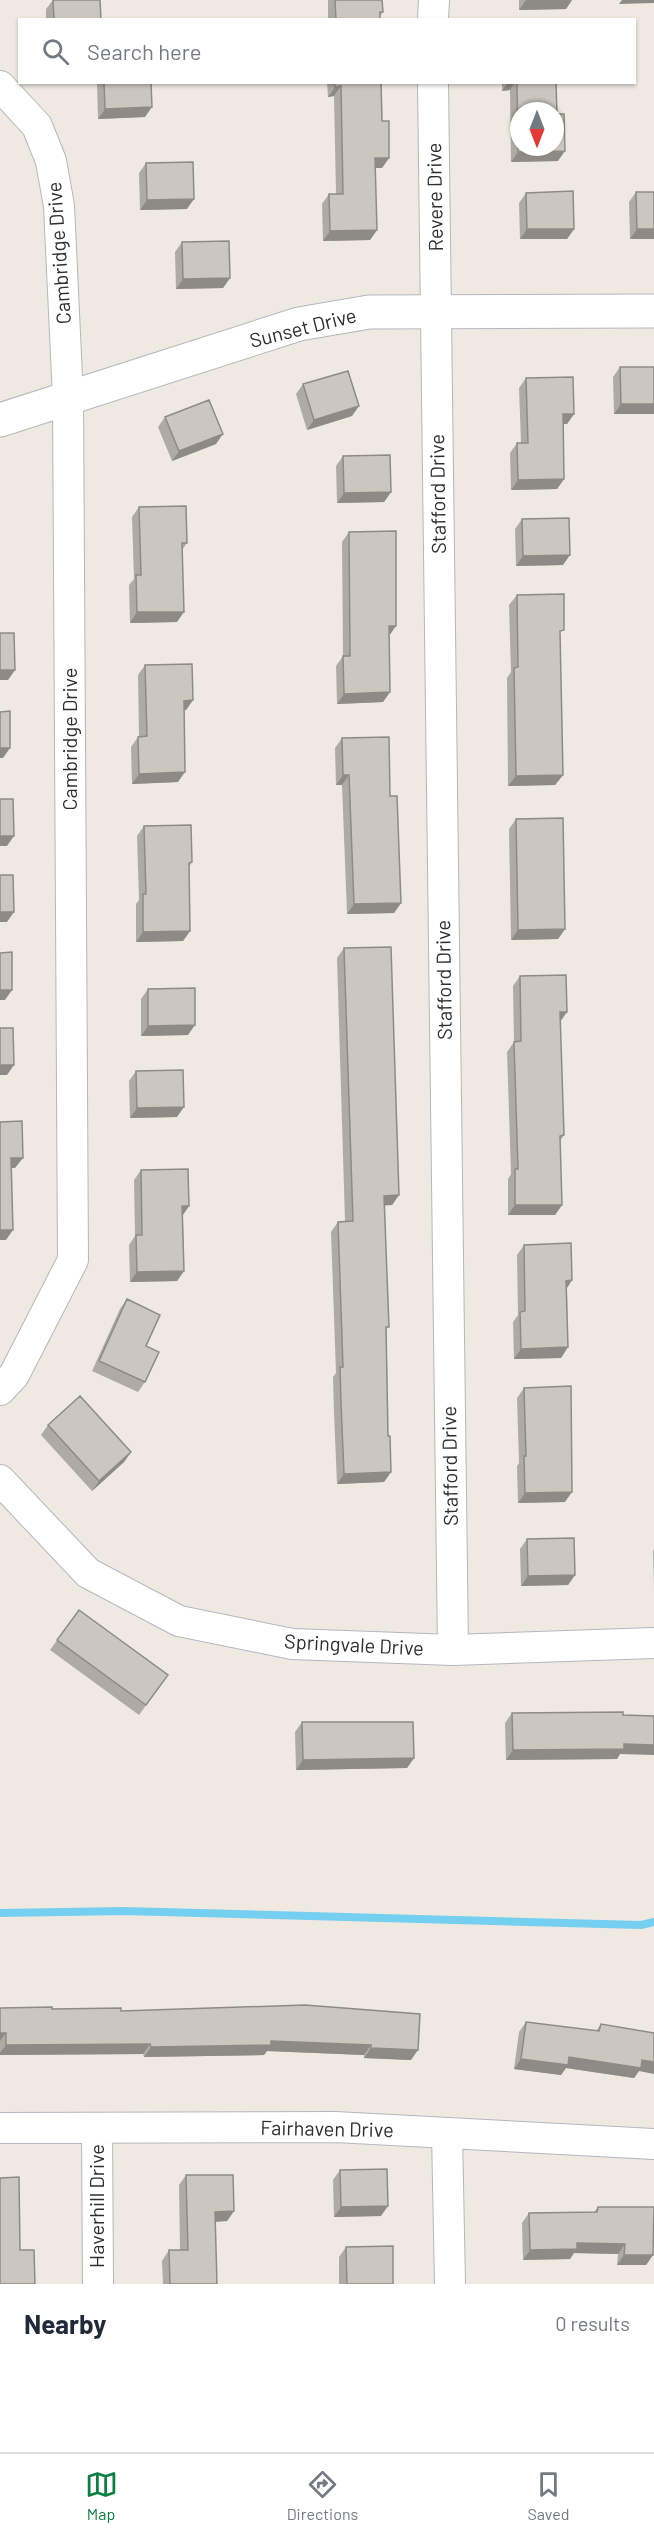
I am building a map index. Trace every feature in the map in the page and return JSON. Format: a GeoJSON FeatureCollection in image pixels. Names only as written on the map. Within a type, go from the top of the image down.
{"type":"FeatureCollection","features":[{"type":"Feature","properties":{"kind":"street"},"geometry":{"type":"LineString","coordinates":[[433,18],[434,0]]}},
{"type":"Feature","properties":{"kind":"street","name":"Revere Drive"},"geometry":{"type":"LineString","coordinates":[[434,84],[436,311]]}},
{"type":"Feature","properties":{"kind":"street","name":"Cambridge Drive"},"geometry":{"type":"LineString","coordinates":[[0,86],[37,126],[51,161],[59,206],[68,398],[73,1260],[15,1375],[0,1390]]}},
{"type":"Feature","properties":{"kind":"street","name":"Stafford Drive"},"geometry":{"type":"LineString","coordinates":[[436,311],[453,1650]]}},
{"type":"Feature","properties":{"kind":"street","name":"Sunset Drive"},"geometry":{"type":"LineString","coordinates":[[0,420],[299,324],[369,312],[654,311]]}},
{"type":"Feature","properties":{"kind":"street","name":"Springvale Drive"},"geometry":{"type":"LineString","coordinates":[[0,1480],[88,1573],[179,1621],[292,1644],[453,1650],[654,1643]]}},
{"type":"Feature","properties":{"kind":"street","name":"Fairhaven Drive"},"geometry":{"type":"LineString","coordinates":[[0,2128],[335,2127],[654,2144]]}},
{"type":"Feature","properties":{"kind":"street","name":"Haverhill Drive"},"geometry":{"type":"LineString","coordinates":[[97,2128],[98,2284]]}},
{"type":"Feature","properties":{"kind":"street"},"geometry":{"type":"LineString","coordinates":[[447,2133],[450,2284]]}},
{"type":"Feature","properties":{"kind":"building"},"geometry":{"type":"Polygon","coordinates":[[[53,0],[100,0],[101,18],[54,18],[53,0]]]}},
{"type":"Feature","properties":{"kind":"building"},"geometry":{"type":"Polygon","coordinates":[[[335,0],[382,0],[383,12],[380,12],[380,18],[336,18],[335,0]]]}},
{"type":"Feature","properties":{"kind":"building"},"geometry":{"type":"Polygon","coordinates":[[[104,84],[151,84],[152,107],[105,109],[104,84]]]}},
{"type":"Feature","properties":{"kind":"building"},"geometry":{"type":"Polygon","coordinates":[[[334,84],[381,84],[382,121],[389,121],[389,158],[375,158],[377,230],[330,231],[329,194],[343,194],[341,86],[335,87],[334,84]]]}},
{"type":"Feature","properties":{"kind":"building"},"geometry":{"type":"Polygon","coordinates":[[[517,84],[556,84],[557,102],[517,102],[517,84]]]}},
{"type":"Feature","properties":{"kind":"building"},"geometry":{"type":"Polygon","coordinates":[[[193,162],[194,199],[147,200],[146,163],[193,162]]]}},
{"type":"Feature","properties":{"kind":"building"},"geometry":{"type":"Polygon","coordinates":[[[573,191],[574,229],[527,229],[526,193],[573,191]]]}},
{"type":"Feature","properties":{"kind":"building"},"geometry":{"type":"Polygon","coordinates":[[[636,192],[654,192],[654,229],[637,229],[636,192]]]}},
{"type":"Feature","properties":{"kind":"building"},"geometry":{"type":"Polygon","coordinates":[[[229,241],[230,278],[183,279],[182,242],[229,241]]]}},
{"type":"Feature","properties":{"kind":"building"},"geometry":{"type":"Polygon","coordinates":[[[620,367],[654,367],[654,404],[621,404],[620,367]]]}},
{"type":"Feature","properties":{"kind":"building"},"geometry":{"type":"Polygon","coordinates":[[[348,371],[359,406],[314,420],[303,384],[348,371]]]}},
{"type":"Feature","properties":{"kind":"building"},"geometry":{"type":"Polygon","coordinates":[[[573,377],[574,414],[563,414],[564,479],[518,480],[517,443],[528,443],[526,378],[573,377]]]}},
{"type":"Feature","properties":{"kind":"building"},"geometry":{"type":"Polygon","coordinates":[[[209,400],[223,434],[179,451],[165,417],[209,400]]]}},
{"type":"Feature","properties":{"kind":"building"},"geometry":{"type":"Polygon","coordinates":[[[390,455],[391,492],[344,493],[343,456],[390,455]]]}},
{"type":"Feature","properties":{"kind":"building"},"geometry":{"type":"Polygon","coordinates":[[[186,506],[187,543],[182,543],[184,612],[137,612],[136,575],[141,575],[139,507],[186,506]]]}},
{"type":"Feature","properties":{"kind":"building"},"geometry":{"type":"Polygon","coordinates":[[[569,518],[570,555],[523,556],[522,519],[569,518]]]}},
{"type":"Feature","properties":{"kind":"building"},"geometry":{"type":"Polygon","coordinates":[[[396,531],[396,626],[389,626],[390,692],[344,694],[343,656],[350,656],[349,532],[396,531]]]}},
{"type":"Feature","properties":{"kind":"building"},"geometry":{"type":"Polygon","coordinates":[[[564,594],[564,630],[560,631],[563,775],[516,776],[514,668],[518,667],[517,595],[564,594]]]}},
{"type":"Feature","properties":{"kind":"building"},"geometry":{"type":"Polygon","coordinates":[[[0,633],[14,633],[15,670],[0,670],[0,633]]]}},
{"type":"Feature","properties":{"kind":"building"},"geometry":{"type":"Polygon","coordinates":[[[192,664],[193,700],[184,701],[185,772],[139,774],[138,737],[147,736],[145,665],[192,664]]]}},
{"type":"Feature","properties":{"kind":"building"},"geometry":{"type":"Polygon","coordinates":[[[10,711],[10,748],[0,748],[0,712],[10,711]]]}},
{"type":"Feature","properties":{"kind":"building"},"geometry":{"type":"Polygon","coordinates":[[[389,737],[390,796],[397,796],[401,903],[354,904],[349,775],[343,775],[342,738],[389,737]]]}},
{"type":"Feature","properties":{"kind":"building"},"geometry":{"type":"Polygon","coordinates":[[[0,799],[13,799],[14,836],[0,836],[0,799]]]}},
{"type":"Feature","properties":{"kind":"building"},"geometry":{"type":"Polygon","coordinates":[[[563,818],[565,929],[518,930],[516,819],[563,818]]]}},
{"type":"Feature","properties":{"kind":"building"},"geometry":{"type":"Polygon","coordinates":[[[191,825],[190,931],[143,932],[143,894],[146,894],[144,826],[191,825]]]}},
{"type":"Feature","properties":{"kind":"building"},"geometry":{"type":"Polygon","coordinates":[[[0,875],[13,875],[14,912],[0,912],[0,875]]]}},
{"type":"Feature","properties":{"kind":"building"},"geometry":{"type":"Polygon","coordinates":[[[391,947],[399,1195],[384,1196],[389,1327],[386,1327],[388,1436],[390,1436],[391,1472],[344,1474],[338,1222],[353,1221],[344,948],[391,947]]]}},
{"type":"Feature","properties":{"kind":"building"},"geometry":{"type":"Polygon","coordinates":[[[12,952],[12,990],[0,990],[0,953],[12,952]]]}},
{"type":"Feature","properties":{"kind":"building"},"geometry":{"type":"Polygon","coordinates":[[[566,975],[567,1012],[560,1012],[564,1135],[560,1136],[562,1205],[515,1205],[515,1169],[518,1169],[514,1042],[521,1041],[520,976],[566,975]]]}},
{"type":"Feature","properties":{"kind":"building"},"geometry":{"type":"Polygon","coordinates":[[[195,988],[195,1025],[148,1026],[148,989],[195,988]]]}},
{"type":"Feature","properties":{"kind":"building"},"geometry":{"type":"Polygon","coordinates":[[[0,1028],[13,1028],[14,1065],[0,1065],[0,1028]]]}},
{"type":"Feature","properties":{"kind":"building"},"geometry":{"type":"Polygon","coordinates":[[[183,1070],[184,1107],[137,1108],[136,1071],[183,1070]]]}},
{"type":"Feature","properties":{"kind":"building"},"geometry":{"type":"Polygon","coordinates":[[[22,1121],[23,1158],[11,1158],[13,1230],[0,1230],[0,1122],[22,1121]]]}},
{"type":"Feature","properties":{"kind":"building"},"geometry":{"type":"Polygon","coordinates":[[[188,1169],[189,1206],[182,1206],[184,1271],[137,1272],[136,1235],[142,1235],[141,1170],[188,1169]]]}},
{"type":"Feature","properties":{"kind":"building"},"geometry":{"type":"Polygon","coordinates":[[[571,1243],[572,1280],[566,1281],[568,1347],[521,1349],[520,1312],[525,1311],[524,1245],[571,1243]]]}},
{"type":"Feature","properties":{"kind":"building"},"geometry":{"type":"Polygon","coordinates":[[[127,1299],[160,1315],[146,1346],[159,1352],[145,1382],[99,1361],[127,1299]]]}},
{"type":"Feature","properties":{"kind":"building"},"geometry":{"type":"Polygon","coordinates":[[[571,1386],[572,1492],[525,1493],[524,1388],[571,1386]]]}},
{"type":"Feature","properties":{"kind":"building"},"geometry":{"type":"Polygon","coordinates":[[[80,1396],[131,1452],[99,1481],[48,1425],[80,1396]]]}},
{"type":"Feature","properties":{"kind":"building"},"geometry":{"type":"Polygon","coordinates":[[[574,1538],[575,1575],[528,1576],[527,1539],[574,1538]]]}},
{"type":"Feature","properties":{"kind":"building"},"geometry":{"type":"Polygon","coordinates":[[[79,1610],[168,1675],[146,1705],[57,1640],[79,1610]]]}},
{"type":"Feature","properties":{"kind":"building"},"geometry":{"type":"Polygon","coordinates":[[[623,1712],[623,1715],[654,1716],[654,1745],[624,1744],[624,1749],[513,1750],[512,1713],[623,1712]]]}},
{"type":"Feature","properties":{"kind":"building"},"geometry":{"type":"Polygon","coordinates":[[[302,1722],[413,1722],[414,1758],[303,1760],[302,1722]]]}},
{"type":"Feature","properties":{"kind":"building"},"geometry":{"type":"Polygon","coordinates":[[[305,2005],[420,2014],[418,2050],[371,2048],[371,2045],[271,2041],[271,2045],[151,2047],[150,2044],[6,2045],[6,2033],[0,2033],[0,2008],[121,2008],[121,2011],[305,2005]]]}},
{"type":"Feature","properties":{"kind":"building"},"geometry":{"type":"Polygon","coordinates":[[[526,2022],[599,2031],[601,2024],[654,2033],[654,2062],[642,2060],[641,2068],[569,2057],[568,2065],[521,2059],[526,2022]]]}},
{"type":"Feature","properties":{"kind":"building"},"geometry":{"type":"Polygon","coordinates":[[[387,2169],[388,2206],[341,2207],[340,2170],[387,2169]]]}},
{"type":"Feature","properties":{"kind":"building"},"geometry":{"type":"Polygon","coordinates":[[[186,2175],[233,2175],[234,2211],[215,2212],[217,2284],[170,2284],[169,2250],[188,2250],[186,2175]]]}},
{"type":"Feature","properties":{"kind":"building"},"geometry":{"type":"Polygon","coordinates":[[[19,2177],[20,2250],[34,2250],[35,2284],[0,2284],[0,2178],[19,2177]]]}},
{"type":"Feature","properties":{"kind":"building"},"geometry":{"type":"Polygon","coordinates":[[[598,2207],[654,2207],[653,2255],[624,2255],[625,2244],[577,2243],[577,2249],[530,2250],[529,2213],[597,2212],[598,2207]]]}},
{"type":"Feature","properties":{"kind":"building"},"geometry":{"type":"Polygon","coordinates":[[[393,2246],[393,2284],[347,2284],[346,2247],[393,2246]]]}},
{"type":"Feature","properties":{"kind":"waterway"},"geometry":{"type":"LineString","coordinates":[[0,1913],[124,1911],[641,1925],[654,1922]]}}]}
